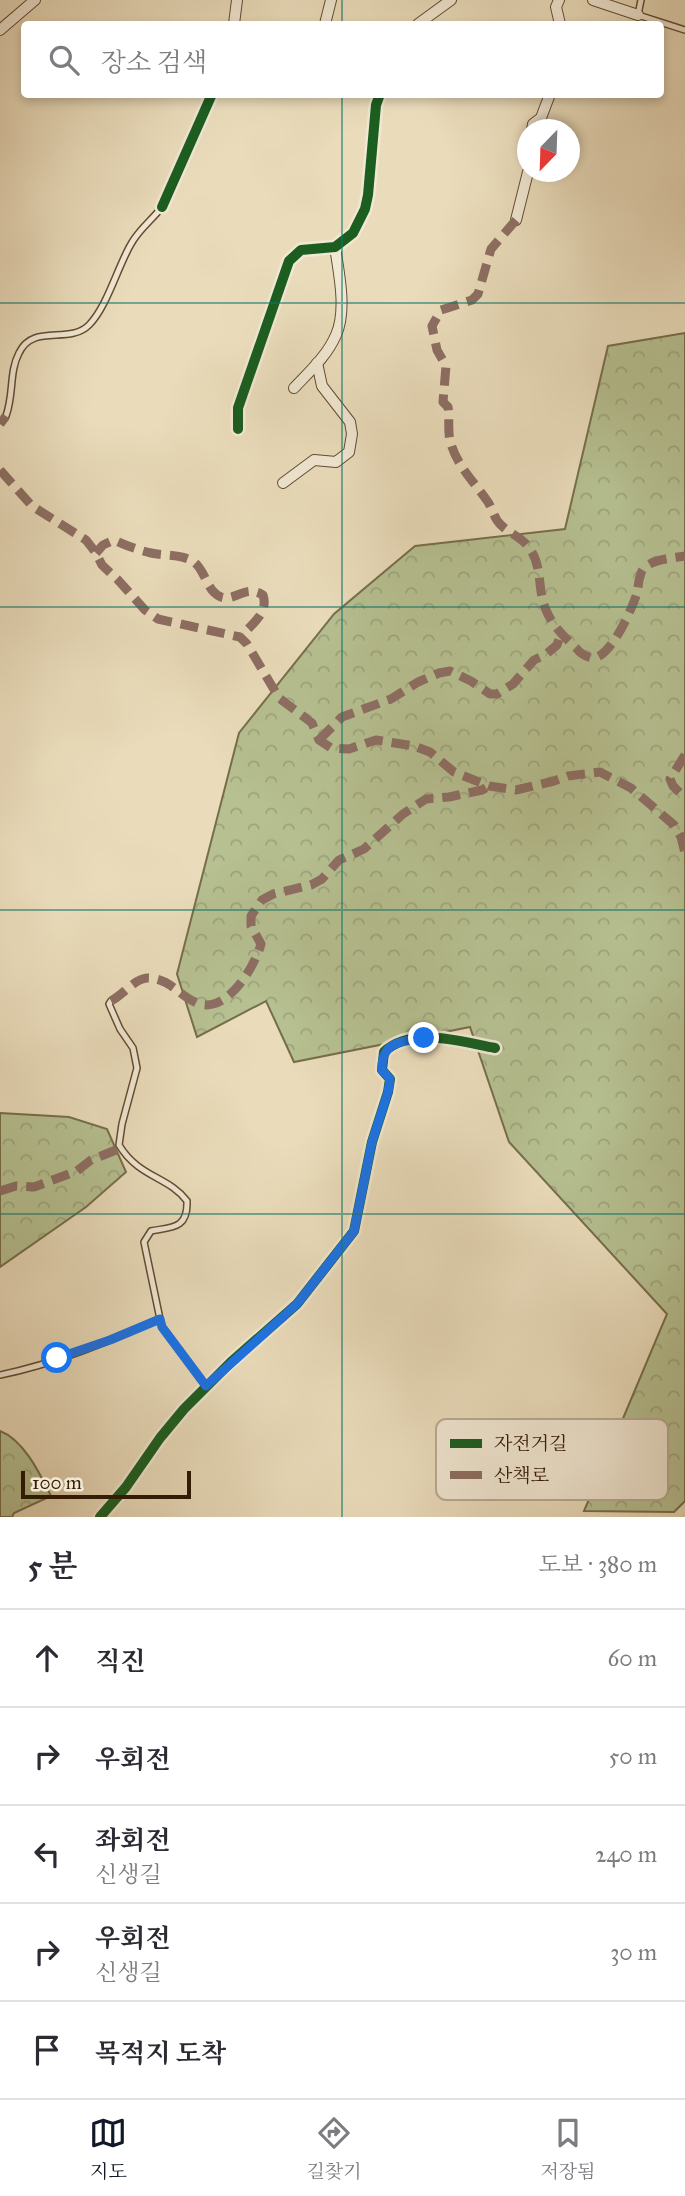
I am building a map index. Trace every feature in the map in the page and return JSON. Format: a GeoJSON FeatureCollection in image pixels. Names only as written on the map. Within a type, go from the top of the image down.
{"type":"FeatureCollection","features":[{"type":"Feature","properties":{"kind":"street"},"geometry":{"type":"LineString","coordinates":[[0,30],[35,0]]}},
{"type":"Feature","properties":{"kind":"street"},"geometry":{"type":"LineString","coordinates":[[234,21],[237,0]]}},
{"type":"Feature","properties":{"kind":"street"},"geometry":{"type":"LineString","coordinates":[[326,21],[331,0]]}},
{"type":"Feature","properties":{"kind":"street"},"geometry":{"type":"LineString","coordinates":[[422,21],[451,0]]}},
{"type":"Feature","properties":{"kind":"street"},"geometry":{"type":"LineString","coordinates":[[559,0],[556,6],[559,21]]}},
{"type":"Feature","properties":{"kind":"street"},"geometry":{"type":"LineString","coordinates":[[593,0],[638,15]]}},
{"type":"Feature","properties":{"kind":"street"},"geometry":{"type":"LineString","coordinates":[[162,207],[210,98]]}},
{"type":"Feature","properties":{"kind":"street"},"geometry":{"type":"LineString","coordinates":[[238,429],[238,408],[289,261],[302,250],[335,247],[353,233],[365,209],[379,98]]}},
{"type":"Feature","properties":{"kind":"street"},"geometry":{"type":"LineString","coordinates":[[540,119],[548,98]]}},
{"type":"Feature","properties":{"kind":"street"},"geometry":{"type":"LineString","coordinates":[[516,219],[525,182]]}},
{"type":"Feature","properties":{"kind":"street"},"geometry":{"type":"LineString","coordinates":[[294,387],[317,363],[336,335],[341,311],[335,247]]}},
{"type":"Feature","properties":{"kind":"street"},"geometry":{"type":"LineString","coordinates":[[283,483],[314,460],[336,462],[348,452],[352,434],[351,422],[322,386],[317,363]]}},
{"type":"Feature","properties":{"kind":"street"},"geometry":{"type":"LineString","coordinates":[[100,1517],[126,1487],[160,1438],[206,1386],[297,1304],[354,1231],[372,1142],[388,1092],[390,1079],[382,1070],[384,1052],[393,1044],[424,1038],[445,1038],[495,1048]]}},
{"type":"Feature","properties":{"kind":"lane"},"geometry":{"type":"LineString","coordinates":[[641,0],[638,15],[657,21]]}},
{"type":"Feature","properties":{"kind":"lane"},"geometry":{"type":"LineString","coordinates":[[664,23],[685,30]]}},
{"type":"Feature","properties":{"kind":"lane"},"geometry":{"type":"LineString","coordinates":[[6,416],[13,391],[14,367],[21,348],[38,336],[66,336],[79,333],[91,324],[130,245],[162,207]]}},
{"type":"Feature","properties":{"kind":"lane"},"geometry":{"type":"LineString","coordinates":[[111,1001],[109,1004],[120,1029],[136,1056],[137,1068],[119,1145],[135,1165],[172,1187],[187,1201],[184,1219],[177,1226],[150,1231],[144,1242],[160,1319],[162,1327],[206,1386]]}},
{"type":"Feature","properties":{"kind":"lane"},"geometry":{"type":"LineString","coordinates":[[0,1375],[30,1369],[160,1319]]}},
{"type":"Feature","properties":{"kind":"green space"},"geometry":{"type":"Polygon","coordinates":[[[685,333],[685,1501],[674,1512],[584,1511],[589,1500],[668,1500],[668,1419],[623,1419],[667,1314],[509,1142],[470,1027],[294,1062],[266,1001],[197,1037],[177,974],[239,733],[334,614],[415,546],[565,529],[608,346],[685,333]]]}},
{"type":"Feature","properties":{"kind":"green space"},"geometry":{"type":"Polygon","coordinates":[[[0,1113],[69,1117],[107,1129],[126,1172],[86,1207],[0,1267],[0,1113]]]}},
{"type":"Feature","properties":{"kind":"green space"},"geometry":{"type":"Polygon","coordinates":[[[0,1431],[9,1435],[24,1450],[51,1496],[14,1513],[12,1517],[0,1517],[0,1431]]]}},
{"type":"Feature","properties":{"kind":"marked path"},"geometry":{"type":"LineString","coordinates":[[516,220],[491,249],[478,294],[472,300],[441,310],[432,326],[437,350],[446,366],[443,402],[448,407],[450,439],[458,460],[488,502],[499,523],[530,549],[537,564],[543,602],[549,615],[563,635],[586,656],[594,658],[601,655],[614,640],[631,609],[644,568],[658,561],[685,556]]}},
{"type":"Feature","properties":{"kind":"marked path"},"geometry":{"type":"LineString","coordinates":[[0,424],[6,416]]}},
{"type":"Feature","properties":{"kind":"marked path"},"geometry":{"type":"LineString","coordinates":[[0,470],[32,506],[86,540],[102,565],[145,610],[158,619],[240,637],[247,644],[279,698],[312,723],[319,740],[331,748],[349,749],[376,740],[414,746],[430,752],[454,772],[489,786],[516,790],[568,776],[600,772],[631,788],[674,825],[681,837],[685,853]]}},
{"type":"Feature","properties":{"kind":"marked path"},"geometry":{"type":"LineString","coordinates":[[96,553],[103,545],[114,540],[146,552],[194,562],[212,590],[221,597],[251,591],[263,595],[261,613],[240,637]]}},
{"type":"Feature","properties":{"kind":"marked path"},"geometry":{"type":"LineString","coordinates":[[319,740],[342,717],[391,699],[439,673],[450,671],[490,694],[497,694],[513,684],[534,660],[557,645],[561,633]]}},
{"type":"Feature","properties":{"kind":"marked path"},"geometry":{"type":"LineString","coordinates":[[685,755],[670,779],[685,798]]}},
{"type":"Feature","properties":{"kind":"marked path"},"geometry":{"type":"LineString","coordinates":[[111,1001],[138,981],[147,978],[163,981],[200,1004],[210,1005],[220,1001],[239,985],[258,953],[261,944],[251,926],[251,916],[262,900],[322,879],[339,860],[364,849],[403,814],[426,799],[449,797],[489,786]]}},
{"type":"Feature","properties":{"kind":"marked path"},"geometry":{"type":"LineString","coordinates":[[0,1191],[16,1186],[34,1187],[77,1171],[91,1160],[121,1148]]}},
{"type":"Feature","properties":{"kind":"cycle path"},"geometry":{"type":"LineString","coordinates":[[162,207],[210,98]]}},
{"type":"Feature","properties":{"kind":"cycle path"},"geometry":{"type":"LineString","coordinates":[[238,429],[238,408],[289,261],[301,250],[335,247],[353,233],[365,209],[379,98]]}},
{"type":"Feature","properties":{"kind":"cycle path"},"geometry":{"type":"LineString","coordinates":[[100,1517],[126,1487],[184,1409],[231,1362],[297,1304],[354,1231],[372,1142],[388,1092],[390,1079],[382,1070],[384,1052],[395,1044],[423,1038],[453,1040],[495,1048]]}},
{"type":"Feature","properties":{"kind":"route"},"geometry":{"type":"LineString","coordinates":[[57,1358],[160,1319],[162,1327],[206,1386],[297,1304],[354,1231],[372,1142],[388,1092],[390,1079],[382,1070],[384,1052],[393,1044],[424,1038]]}}]}
